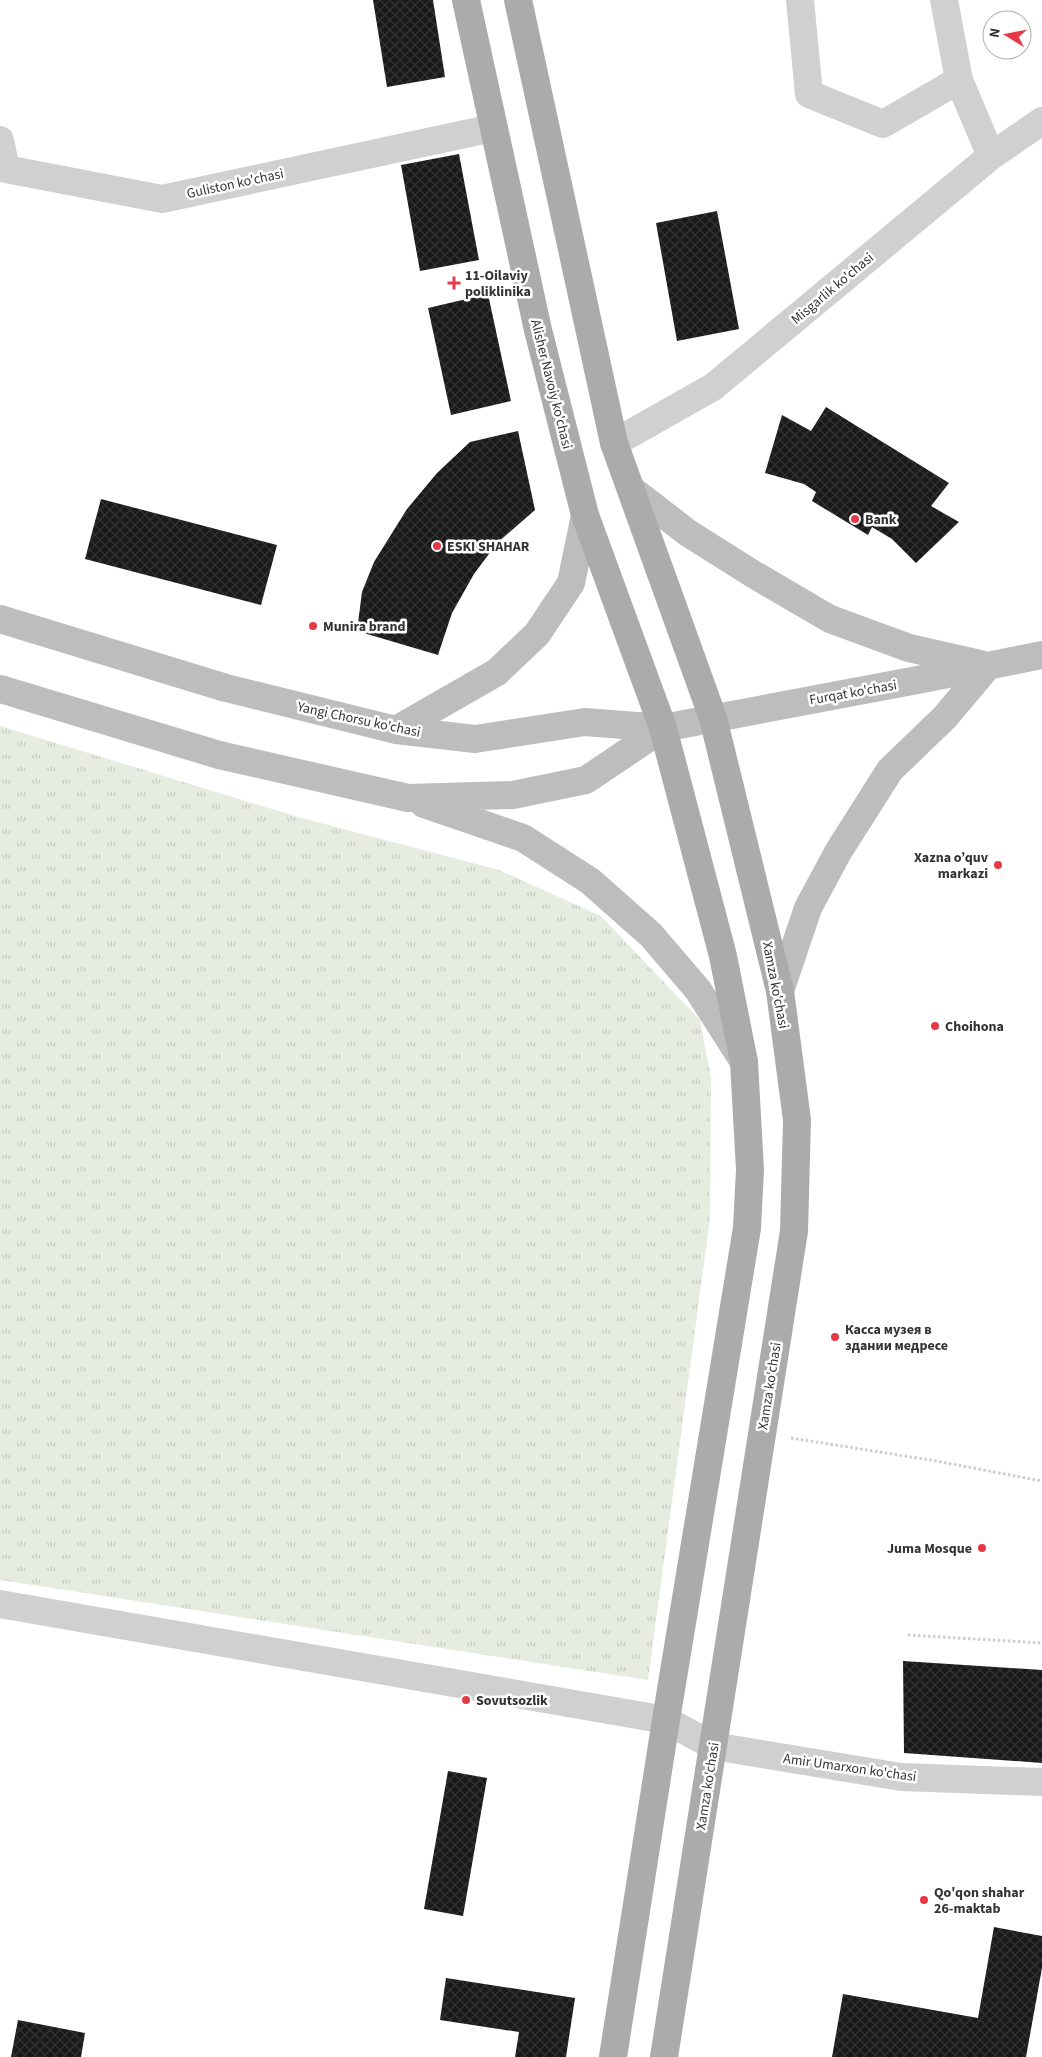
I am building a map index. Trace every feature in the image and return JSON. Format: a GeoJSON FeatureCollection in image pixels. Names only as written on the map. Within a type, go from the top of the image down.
{"type":"FeatureCollection","features":[{"type":"Feature","properties":{"kind":"main road","name":"Alisher Navoiy ko'chasi"},"geometry":{"type":"LineString","coordinates":[[466,0],[538,330],[585,515],[663,728]]}},
{"type":"Feature","properties":{"kind":"main road"},"geometry":{"type":"LineString","coordinates":[[518,0],[614,444],[713,718]]}},
{"type":"Feature","properties":{"kind":"main road"},"geometry":{"type":"LineString","coordinates":[[631,489],[688,533],[830,619],[909,648],[988,666],[945,717],[890,770],[838,852],[808,908],[780,991]]}},
{"type":"Feature","properties":{"kind":"main road"},"geometry":{"type":"LineString","coordinates":[[396,730],[498,672],[537,634],[571,583],[585,515]]}},
{"type":"Feature","properties":{"kind":"main road","name":"Yangi Chorsu ko'chasi"},"geometry":{"type":"LineString","coordinates":[[0,619],[226,688],[396,730],[475,739],[585,722],[663,728]]}},
{"type":"Feature","properties":{"kind":"main road","name":"Furqat ko'chasi"},"geometry":{"type":"LineString","coordinates":[[663,728],[1042,654]]}},
{"type":"Feature","properties":{"kind":"main road"},"geometry":{"type":"LineString","coordinates":[[0,689],[219,755],[408,798],[523,838],[590,881],[651,935],[698,990],[744,1062]]}},
{"type":"Feature","properties":{"kind":"main road","name":"Xamza ko'chasi"},"geometry":{"type":"LineString","coordinates":[[664,2057],[794,1231],[797,1120],[780,991],[713,718]]}},
{"type":"Feature","properties":{"kind":"main road"},"geometry":{"type":"LineString","coordinates":[[408,798],[513,795],[586,780],[663,728],[723,956],[744,1062],[750,1170],[747,1228],[613,2057]]}},
{"type":"Feature","properties":{"kind":"street"},"geometry":{"type":"LineString","coordinates":[[800,0],[808,94],[883,124],[959,80]]}},
{"type":"Feature","properties":{"kind":"street"},"geometry":{"type":"LineString","coordinates":[[944,0],[959,80],[991,156]]}},
{"type":"Feature","properties":{"kind":"street","name":"Misgarlik ko'chasi"},"geometry":{"type":"LineString","coordinates":[[614,444],[713,387],[991,156],[1042,121]]}},
{"type":"Feature","properties":{"kind":"street","name":"Guliston ko'chasi"},"geometry":{"type":"LineString","coordinates":[[0,140],[3,169],[162,199],[493,128]]}},
{"type":"Feature","properties":{"kind":"street","name":"Amir Umarxon ko'chasi"},"geometry":{"type":"LineString","coordinates":[[0,1604],[666,1720],[714,1746],[901,1777],[1042,1782]]}},
{"type":"Feature","properties":{"kind":"path"},"geometry":{"type":"LineString","coordinates":[[761,1433],[936,1461],[1042,1481]]}},
{"type":"Feature","properties":{"kind":"path"},"geometry":{"type":"LineString","coordinates":[[908,1635],[1042,1643]]}},
{"type":"Feature","properties":{"kind":"green space"},"geometry":{"type":"Polygon","coordinates":[[[0,726],[298,817],[499,870],[601,916],[700,1020],[711,1078],[710,1219],[648,1680],[0,1580],[0,726]]]}},
{"type":"Feature","properties":{"kind":"building"},"geometry":{"type":"Polygon","coordinates":[[[373,0],[433,0],[445,77],[387,87],[373,0]]]}},
{"type":"Feature","properties":{"kind":"building"},"geometry":{"type":"Polygon","coordinates":[[[459,154],[479,260],[420,271],[401,165],[459,154]]]}},
{"type":"Feature","properties":{"kind":"building"},"geometry":{"type":"Polygon","coordinates":[[[717,211],[739,329],[677,341],[656,223],[717,211]]]}},
{"type":"Feature","properties":{"kind":"building"},"geometry":{"type":"Polygon","coordinates":[[[488,294],[511,401],[451,415],[428,308],[488,294]]]}},
{"type":"Feature","properties":{"kind":"building"},"geometry":{"type":"Polygon","coordinates":[[[826,407],[949,483],[931,506],[959,522],[916,563],[892,539],[872,527],[868,535],[812,501],[816,492],[804,484],[765,473],[782,415],[811,431],[826,407]]]}},
{"type":"Feature","properties":{"kind":"building"},"geometry":{"type":"Polygon","coordinates":[[[518,431],[535,510],[497,543],[474,574],[452,613],[438,655],[357,631],[362,592],[374,562],[407,509],[437,473],[470,442],[518,431]]]}},
{"type":"Feature","properties":{"kind":"building"},"geometry":{"type":"Polygon","coordinates":[[[101,499],[277,545],[261,605],[85,559],[101,499]]]}},
{"type":"Feature","properties":{"kind":"building"},"geometry":{"type":"Polygon","coordinates":[[[903,1661],[1042,1670],[1042,1763],[904,1753],[903,1661]]]}},
{"type":"Feature","properties":{"kind":"building"},"geometry":{"type":"Polygon","coordinates":[[[448,1771],[487,1778],[463,1916],[424,1909],[448,1771]]]}},
{"type":"Feature","properties":{"kind":"building"},"geometry":{"type":"Polygon","coordinates":[[[994,1927],[1042,1936],[1042,1968],[1026,2057],[832,2057],[843,1994],[978,2018],[994,1927]]]}},
{"type":"Feature","properties":{"kind":"building"},"geometry":{"type":"Polygon","coordinates":[[[446,1978],[575,1998],[566,2057],[515,2057],[519,2032],[440,2020],[446,1978]]]}},
{"type":"Feature","properties":{"kind":"building"},"geometry":{"type":"Polygon","coordinates":[[[18,2020],[85,2033],[81,2057],[11,2057],[18,2020]]]}},
{"type":"Feature","properties":{"kind":"place","name":"11-Oilaviy poliklinika"},"geometry":{"type":"Point","coordinates":[454,283]}},
{"type":"Feature","properties":{"kind":"place","name":"Bank"},"geometry":{"type":"Point","coordinates":[855,519]}},
{"type":"Feature","properties":{"kind":"place","name":"ESKI SHAHAR"},"geometry":{"type":"Point","coordinates":[437,546]}},
{"type":"Feature","properties":{"kind":"place","name":"Munira brand"},"geometry":{"type":"Point","coordinates":[313,626]}},
{"type":"Feature","properties":{"kind":"place","name":"Xazna o’quv markazi"},"geometry":{"type":"Point","coordinates":[998,865]}},
{"type":"Feature","properties":{"kind":"place","name":"Choihona"},"geometry":{"type":"Point","coordinates":[935,1026]}},
{"type":"Feature","properties":{"kind":"place","name":"Касса музея в здании медресе"},"geometry":{"type":"Point","coordinates":[835,1337]}},
{"type":"Feature","properties":{"kind":"place","name":"Juma Mosque"},"geometry":{"type":"Point","coordinates":[982,1548]}},
{"type":"Feature","properties":{"kind":"place","name":"Sovutsozlik"},"geometry":{"type":"Point","coordinates":[466,1700]}},
{"type":"Feature","properties":{"kind":"place","name":"Qo'qon shahar 26-maktab"},"geometry":{"type":"Point","coordinates":[924,1900]}}]}
